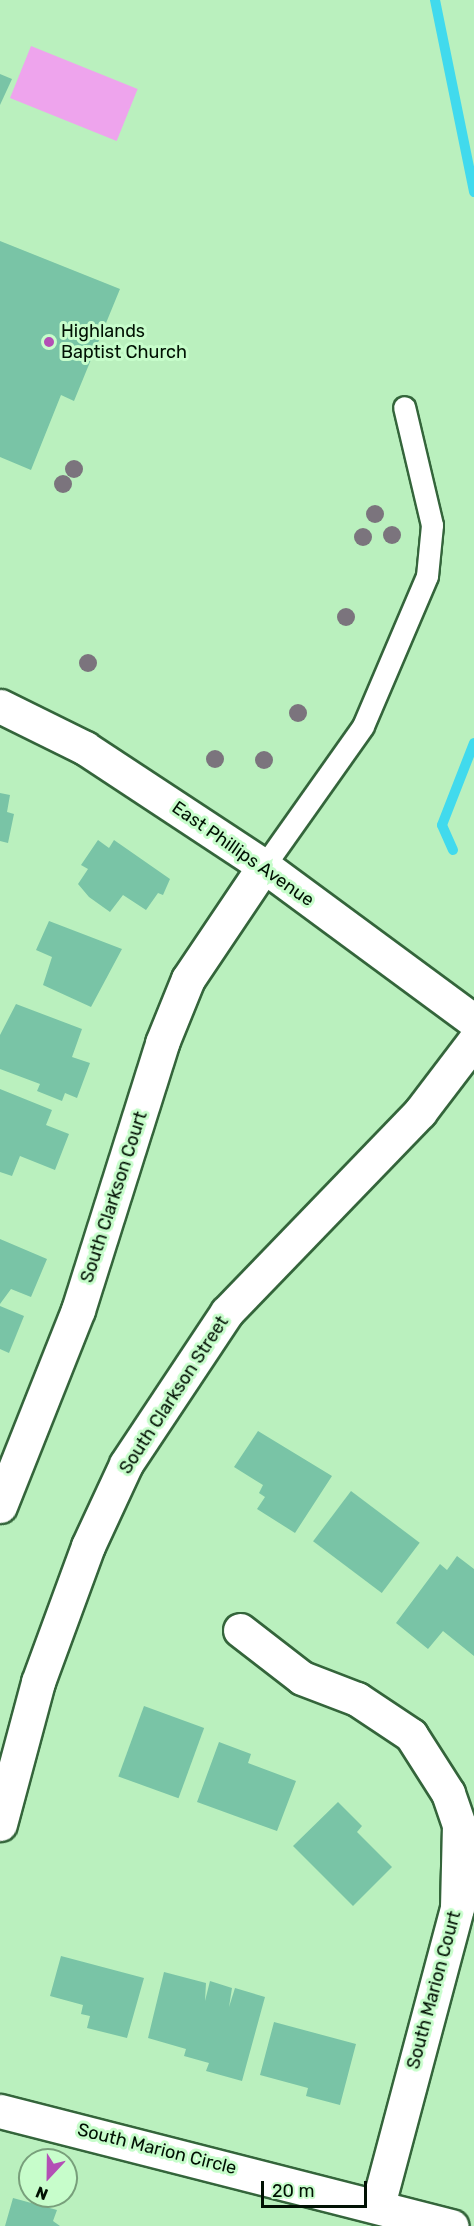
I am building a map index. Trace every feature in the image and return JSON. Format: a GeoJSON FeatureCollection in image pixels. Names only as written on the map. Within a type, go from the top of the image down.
{"type":"FeatureCollection","features":[{"type":"Feature","properties":{"kind":"street","name":"East Phillips Avenue"},"geometry":{"type":"LineString","coordinates":[[0,706],[85,748],[264,866],[474,1021]]}},
{"type":"Feature","properties":{"kind":"street","name":"South Clarkson Court"},"geometry":{"type":"LineString","coordinates":[[0,1506],[78,1310],[175,1011],[188,979],[264,866]]}},
{"type":"Feature","properties":{"kind":"street","name":"South Clarkson Street"},"geometry":{"type":"LineString","coordinates":[[0,1824],[38,1682],[88,1546],[126,1464],[227,1312],[420,1112],[474,1041]]}},
{"type":"Feature","properties":{"kind":"street","name":"South Marion Court"},"geometry":{"type":"LineString","coordinates":[[240,1630],[302,1678],[357,1699],[411,1735],[448,1793],[459,1825],[456,1908],[378,2204]]}},
{"type":"Feature","properties":{"kind":"street","name":"South Marion Circle"},"geometry":{"type":"LineString","coordinates":[[0,2111],[378,2204],[452,2226]]}},
{"type":"Feature","properties":{"kind":"lane"},"geometry":{"type":"LineString","coordinates":[[264,866],[363,726],[427,576],[432,525],[404,407]]}},
{"type":"Feature","properties":{"kind":"shaded area"},"geometry":{"type":"Polygon","coordinates":[[[31,46],[138,89],[117,141],[10,98],[31,46]]]}},
{"type":"Feature","properties":{"kind":"building"},"geometry":{"type":"Polygon","coordinates":[[[0,74],[12,79],[0,105],[0,74]]]}},
{"type":"Feature","properties":{"kind":"building","name":"Highlands Baptist Church"},"geometry":{"type":"Polygon","coordinates":[[[0,241],[120,289],[74,401],[61,395],[31,470],[0,457],[0,241]]]}},
{"type":"Feature","properties":{"kind":"building"},"geometry":{"type":"Polygon","coordinates":[[[0,793],[10,795],[7,812],[14,814],[8,843],[0,841],[0,793]]]}},
{"type":"Feature","properties":{"kind":"building"},"geometry":{"type":"Polygon","coordinates":[[[98,840],[109,848],[114,840],[170,879],[163,895],[158,893],[146,910],[123,895],[110,912],[89,897],[78,884],[88,869],[81,865],[98,840]]]}},
{"type":"Feature","properties":{"kind":"building"},"geometry":{"type":"Polygon","coordinates":[[[49,921],[122,949],[91,1007],[43,985],[52,957],[36,950],[49,921]]]}},
{"type":"Feature","properties":{"kind":"building"},"geometry":{"type":"Polygon","coordinates":[[[16,1004],[82,1029],[72,1057],[90,1063],[77,1098],[65,1093],[62,1101],[37,1091],[40,1084],[0,1069],[0,1035],[16,1004]]]}},
{"type":"Feature","properties":{"kind":"building"},"geometry":{"type":"Polygon","coordinates":[[[0,1089],[52,1110],[46,1125],[69,1134],[55,1170],[20,1156],[12,1176],[0,1172],[0,1089]]]}},
{"type":"Feature","properties":{"kind":"building"},"geometry":{"type":"Polygon","coordinates":[[[0,1239],[47,1259],[31,1297],[11,1289],[0,1304],[0,1239]]]}},
{"type":"Feature","properties":{"kind":"building"},"geometry":{"type":"Polygon","coordinates":[[[0,1306],[24,1316],[9,1353],[0,1349],[0,1306]]]}},
{"type":"Feature","properties":{"kind":"building"},"geometry":{"type":"Polygon","coordinates":[[[258,1431],[332,1476],[295,1533],[257,1509],[265,1497],[259,1493],[263,1485],[234,1467],[258,1431]]]}},
{"type":"Feature","properties":{"kind":"building"},"geometry":{"type":"Polygon","coordinates":[[[351,1491],[420,1543],[382,1593],[313,1541],[351,1491]]]}},
{"type":"Feature","properties":{"kind":"building"},"geometry":{"type":"Polygon","coordinates":[[[457,1556],[474,1569],[474,1656],[443,1631],[428,1649],[396,1623],[440,1564],[447,1570],[457,1556]]]}},
{"type":"Feature","properties":{"kind":"building"},"geometry":{"type":"Polygon","coordinates":[[[144,1706],[204,1728],[178,1798],[118,1776],[144,1706]]]}},
{"type":"Feature","properties":{"kind":"building"},"geometry":{"type":"Polygon","coordinates":[[[219,1742],[251,1754],[248,1763],[296,1781],[277,1831],[197,1802],[219,1742]]]}},
{"type":"Feature","properties":{"kind":"building"},"geometry":{"type":"Polygon","coordinates":[[[338,1802],[362,1826],[357,1832],[392,1867],[353,1906],[293,1846],[338,1802]]]}},
{"type":"Feature","properties":{"kind":"building"},"geometry":{"type":"Polygon","coordinates":[[[61,1956],[144,1978],[127,2038],[87,2028],[90,2016],[81,2014],[83,2005],[50,1996],[61,1956]]]}},
{"type":"Feature","properties":{"kind":"building"},"geometry":{"type":"Polygon","coordinates":[[[164,1972],[206,1983],[205,2001],[210,1981],[232,1988],[229,2007],[235,1988],[265,1997],[242,2081],[206,2071],[209,2063],[184,2056],[186,2049],[148,2038],[164,1972]]]}},
{"type":"Feature","properties":{"kind":"building"},"geometry":{"type":"Polygon","coordinates":[[[274,2022],[356,2044],[340,2105],[306,2096],[308,2088],[260,2075],[274,2022]]]}},
{"type":"Feature","properties":{"kind":"building"},"geometry":{"type":"Polygon","coordinates":[[[13,2198],[18,2199],[18,2208],[57,2210],[53,2221],[60,2226],[5,2226],[13,2198]]]}},
{"type":"Feature","properties":{"kind":"waterway"},"geometry":{"type":"LineString","coordinates":[[435,0],[474,192]]}},
{"type":"Feature","properties":{"kind":"waterway"},"geometry":{"type":"LineString","coordinates":[[453,850],[442,825],[474,743]]}},
{"type":"Feature","properties":{"kind":"place","name":"Highlands Baptist Church"},"geometry":{"type":"Point","coordinates":[49,342]}}]}
